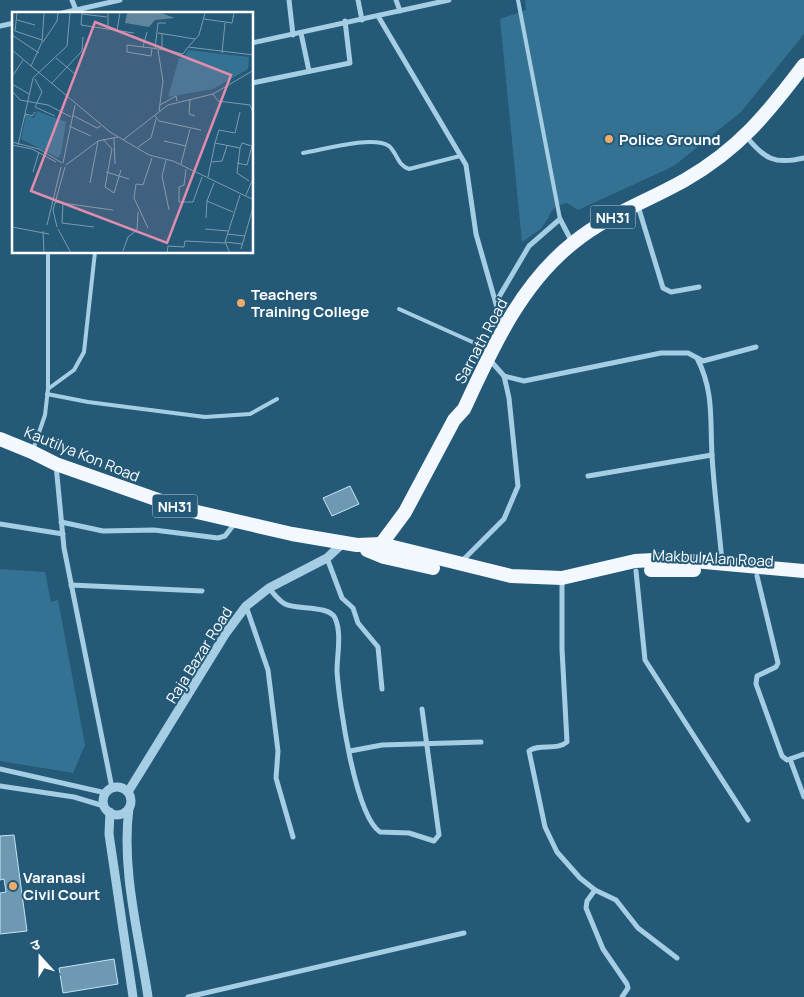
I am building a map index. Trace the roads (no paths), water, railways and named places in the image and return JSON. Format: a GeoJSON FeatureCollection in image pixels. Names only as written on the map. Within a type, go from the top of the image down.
{"type":"FeatureCollection","features":[{"type":"Feature","properties":{"kind":"highway","name":"Sarnath Road"},"geometry":{"type":"LineString","coordinates":[[383,551],[454,420],[464,409],[503,328],[535,282],[573,243],[598,225],[685,180],[717,160],[746,136],[804,65]]}},
{"type":"Feature","properties":{"kind":"highway","name":"Kautilya Kon Road"},"geometry":{"type":"LineString","coordinates":[[0,439],[56,464],[184,509],[235,522],[383,551]]}},
{"type":"Feature","properties":{"kind":"highway","name":"Makbul Alan Road"},"geometry":{"type":"LineString","coordinates":[[383,551],[510,576],[538,578],[562,578],[635,562],[672,560],[804,570]]}},
{"type":"Feature","properties":{"kind":"highway","name":"Makbul Alan Road"},"geometry":{"type":"LineString","coordinates":[[383,551],[510,585],[535,587],[562,585],[636,571],[668,569],[804,580]]}},
{"type":"Feature","properties":{"kind":"street"},"geometry":{"type":"LineString","coordinates":[[72,0],[76,10]]}},
{"type":"Feature","properties":{"kind":"street"},"geometry":{"type":"LineString","coordinates":[[67,12],[120,0]]}},
{"type":"Feature","properties":{"kind":"street"},"geometry":{"type":"LineString","coordinates":[[289,0],[293,35]]}},
{"type":"Feature","properties":{"kind":"street"},"geometry":{"type":"LineString","coordinates":[[358,0],[362,20]]}},
{"type":"Feature","properties":{"kind":"street"},"geometry":{"type":"LineString","coordinates":[[396,0],[400,11]]}},
{"type":"Feature","properties":{"kind":"street"},"geometry":{"type":"LineString","coordinates":[[254,43],[448,0]]}},
{"type":"Feature","properties":{"kind":"street"},"geometry":{"type":"LineString","coordinates":[[378,16],[466,165],[476,234],[503,328]]}},
{"type":"Feature","properties":{"kind":"street"},"geometry":{"type":"LineString","coordinates":[[254,82],[350,63],[345,22]]}},
{"type":"Feature","properties":{"kind":"street"},"geometry":{"type":"LineString","coordinates":[[301,33],[309,71]]}},
{"type":"Feature","properties":{"kind":"street"},"geometry":{"type":"LineString","coordinates":[[746,136],[756,149],[774,161],[804,158]]}},
{"type":"Feature","properties":{"kind":"street"},"geometry":{"type":"LineString","coordinates":[[638,203],[663,288],[671,292],[699,287]]}},
{"type":"Feature","properties":{"kind":"street"},"geometry":{"type":"LineString","coordinates":[[496,302],[529,246],[560,219],[573,243]]}},
{"type":"Feature","properties":{"kind":"street"},"geometry":{"type":"LineString","coordinates":[[504,376],[524,381],[661,353],[688,353],[703,361],[756,347]]}},
{"type":"Feature","properties":{"kind":"street"},"geometry":{"type":"LineString","coordinates":[[458,565],[504,519],[518,486],[509,398],[504,376],[490,354]]}},
{"type":"Feature","properties":{"kind":"street"},"geometry":{"type":"LineString","coordinates":[[697,358],[703,371],[711,401],[712,455],[722,564]]}},
{"type":"Feature","properties":{"kind":"street"},"geometry":{"type":"LineString","coordinates":[[588,476],[712,455]]}},
{"type":"Feature","properties":{"kind":"street"},"geometry":{"type":"LineString","coordinates":[[56,464],[62,534],[109,790],[107,809],[108,834],[133,997]]}},
{"type":"Feature","properties":{"kind":"street"},"geometry":{"type":"LineString","coordinates":[[61,522],[103,532],[154,530],[213,538],[225,536],[235,522]]}},
{"type":"Feature","properties":{"kind":"street"},"geometry":{"type":"LineString","coordinates":[[0,524],[62,534]]}},
{"type":"Feature","properties":{"kind":"street","name":"Raja Bazar Road"},"geometry":{"type":"LineString","coordinates":[[128,792],[226,633],[246,606],[269,588],[327,558],[343,543]]}},
{"type":"Feature","properties":{"kind":"street"},"geometry":{"type":"LineString","coordinates":[[327,558],[342,598],[353,608],[358,623],[378,647],[382,689]]}},
{"type":"Feature","properties":{"kind":"street"},"geometry":{"type":"LineString","coordinates":[[636,571],[645,660],[748,820]]}},
{"type":"Feature","properties":{"kind":"street"},"geometry":{"type":"LineString","coordinates":[[757,576],[778,663],[776,667],[757,676],[756,684],[782,756],[790,759],[804,754]]}},
{"type":"Feature","properties":{"kind":"street"},"geometry":{"type":"LineString","coordinates":[[71,585],[202,591]]}},
{"type":"Feature","properties":{"kind":"street"},"geometry":{"type":"LineString","coordinates":[[562,585],[562,649],[568,740],[562,746],[532,748],[529,753],[545,827],[549,838],[571,869],[595,890],[616,900],[638,928],[678,958]]}},
{"type":"Feature","properties":{"kind":"street"},"geometry":{"type":"LineString","coordinates":[[269,588],[285,604],[328,611],[335,617],[338,628],[339,690],[350,751],[360,794],[377,830],[385,833],[409,833],[434,841],[438,835],[422,709]]}},
{"type":"Feature","properties":{"kind":"street"},"geometry":{"type":"LineString","coordinates":[[246,606],[268,670],[278,751],[276,778],[292,837]]}},
{"type":"Feature","properties":{"kind":"street"},"geometry":{"type":"LineString","coordinates":[[350,751],[375,746],[481,742]]}},
{"type":"Feature","properties":{"kind":"street"},"geometry":{"type":"LineString","coordinates":[[790,759],[804,797]]}},
{"type":"Feature","properties":{"kind":"street"},"geometry":{"type":"LineString","coordinates":[[0,769],[109,790],[121,787],[128,792],[131,800],[126,832],[129,869],[148,997]]}},
{"type":"Feature","properties":{"kind":"street"},"geometry":{"type":"LineString","coordinates":[[0,786],[74,798],[118,814],[129,808]]}},
{"type":"Feature","properties":{"kind":"street"},"geometry":{"type":"LineString","coordinates":[[595,890],[586,902],[586,908],[603,949],[627,984],[628,988],[622,997]]}},
{"type":"Feature","properties":{"kind":"street"},"geometry":{"type":"LineString","coordinates":[[190,997],[464,933]]}},
{"type":"Feature","properties":{"kind":"lane"},"geometry":{"type":"LineString","coordinates":[[518,0],[560,219]]}},
{"type":"Feature","properties":{"kind":"lane"},"geometry":{"type":"LineString","coordinates":[[303,153],[376,142],[390,147],[401,164],[409,169],[460,156]]}},
{"type":"Feature","properties":{"kind":"lane"},"geometry":{"type":"LineString","coordinates":[[32,452],[46,415],[48,394],[48,254]]}},
{"type":"Feature","properties":{"kind":"lane"},"geometry":{"type":"LineString","coordinates":[[48,389],[74,370],[84,352],[95,254]]}},
{"type":"Feature","properties":{"kind":"lane"},"geometry":{"type":"LineString","coordinates":[[399,308],[490,354]]}},
{"type":"Feature","properties":{"kind":"lane"},"geometry":{"type":"LineString","coordinates":[[48,394],[88,402],[205,417],[250,414],[277,399]]}},
{"type":"Feature","properties":{"kind":"place","name":"Police Ground"},"geometry":{"type":"Point","coordinates":[609,139]}},
{"type":"Feature","properties":{"kind":"place","name":"Teachers Training College"},"geometry":{"type":"Point","coordinates":[241,303]}},
{"type":"Feature","properties":{"kind":"place","name":"Varanasi Civil Court"},"geometry":{"type":"Point","coordinates":[13,886]}}]}
